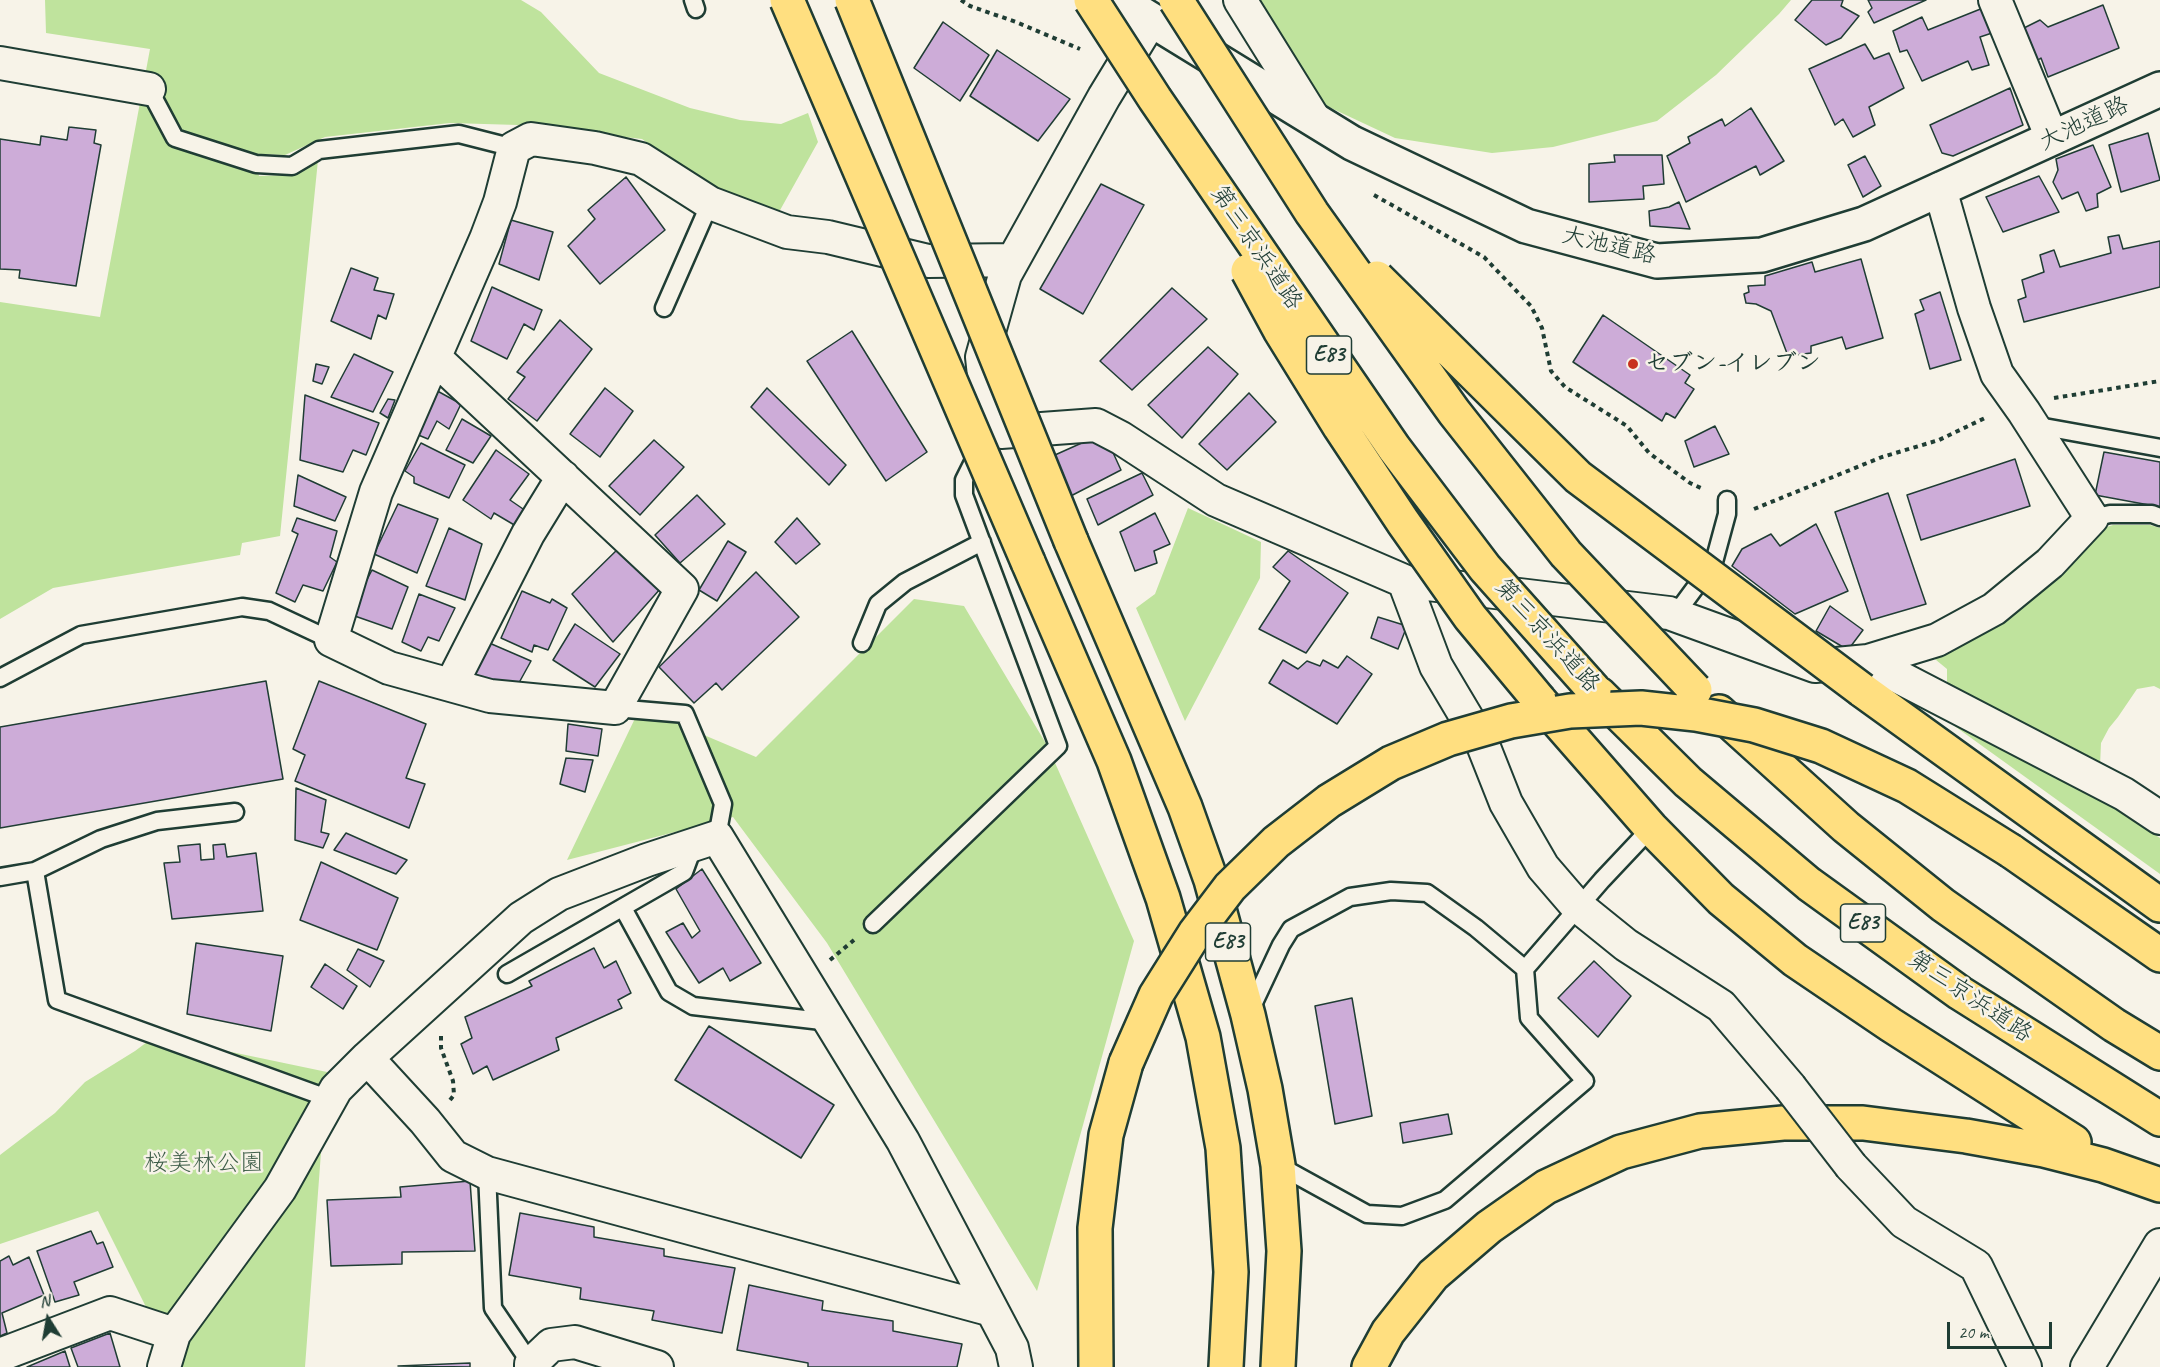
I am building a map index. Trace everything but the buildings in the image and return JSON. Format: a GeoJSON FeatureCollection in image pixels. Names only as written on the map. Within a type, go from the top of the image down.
{"type":"FeatureCollection","features":[{"type":"Feature","properties":{"kind":"highway","name":"E83"},"geometry":{"type":"LineString","coordinates":[[787,0],[1118,772],[1163,898],[1203,1037],[1223,1148],[1231,1272],[1227,1367]]}},
{"type":"Feature","properties":{"kind":"highway","name":"E83"},"geometry":{"type":"LineString","coordinates":[[852,0],[1071,541],[1185,807],[1210,879],[1248,1015],[1265,1089],[1278,1165],[1284,1251],[1278,1367]]}},
{"type":"Feature","properties":{"kind":"highway","name":"第三京浜道路"},"geometry":{"type":"LineString","coordinates":[[1091,0],[1155,99],[1394,448],[1485,568],[1594,690],[1688,782],[1809,884],[1960,993],[2160,1119]]}},
{"type":"Feature","properties":{"kind":"highway","name":"E83"},"geometry":{"type":"LineString","coordinates":[[1164,10],[1454,412],[1566,554],[1695,690],[1846,827],[1943,905],[2114,1025],[2160,1053]]}},
{"type":"Feature","properties":{"kind":"highway"},"geometry":{"type":"LineString","coordinates":[[1155,99],[1280,330],[1340,427],[1403,522],[1470,617],[1651,828],[1721,899],[1795,960],[1891,1025],[2074,1142]]}},
{"type":"Feature","properties":{"kind":"highway"},"geometry":{"type":"LineString","coordinates":[[1312,213],[1578,477],[1865,676],[2160,905]]}},
{"type":"Feature","properties":{"kind":"highway"},"geometry":{"type":"LineString","coordinates":[[1096,1367],[1095,1228],[1106,1136],[1126,1063],[1156,995],[1195,933],[1230,887],[1276,842],[1329,801],[1391,763],[1448,739],[1511,721],[1570,711],[1641,708],[1696,714],[1754,725],[1821,746],[1907,786],[2011,851],[2160,955]]}},
{"type":"Feature","properties":{"kind":"highway"},"geometry":{"type":"LineString","coordinates":[[1369,1367],[1388,1332],[1433,1275],[1489,1227],[1546,1187],[1621,1152],[1700,1131],[1783,1123],[1863,1123],[1966,1136],[2044,1150],[2103,1165],[2160,1185]]}},
{"type":"Feature","properties":{"kind":"street","name":"大池道路"},"geometry":{"type":"LineString","coordinates":[[1119,0],[1164,10],[1314,119],[1352,143],[1526,226],[1657,261],[1762,255],[1864,225],[2160,89]]}},
{"type":"Feature","properties":{"kind":"street"},"geometry":{"type":"LineString","coordinates":[[1240,0],[1314,119]]}},
{"type":"Feature","properties":{"kind":"street"},"geometry":{"type":"LineString","coordinates":[[1995,0],[2052,138]]}},
{"type":"Feature","properties":{"kind":"street"},"geometry":{"type":"LineString","coordinates":[[1164,10],[1104,97],[1005,275],[981,357],[986,394],[1001,432],[1096,424],[1216,500],[1404,581],[1675,615],[1815,666],[1865,676],[2124,795],[2160,818]]}},
{"type":"Feature","properties":{"kind":"street"},"geometry":{"type":"LineString","coordinates":[[0,63],[149,88]]}},
{"type":"Feature","properties":{"kind":"street"},"geometry":{"type":"LineString","coordinates":[[435,358],[682,588],[615,708],[490,696],[389,668],[331,640],[376,492],[486,239],[500,202],[514,148],[531,139],[594,148],[640,159],[710,203],[787,232],[828,237],[928,261],[1013,260]]}},
{"type":"Feature","properties":{"kind":"street"},"geometry":{"type":"LineString","coordinates":[[1865,676],[1994,609],[2050,563],[2092,518],[1997,374],[1974,308],[1940,189]]}},
{"type":"Feature","properties":{"kind":"street"},"geometry":{"type":"LineString","coordinates":[[452,685],[528,534],[563,477]]}},
{"type":"Feature","properties":{"kind":"street"},"geometry":{"type":"LineString","coordinates":[[1404,581],[1436,666],[1483,745],[1506,803],[1543,867],[1579,908],[1626,945],[1721,1006],[1790,1087],[1851,1166],[1904,1222],[1976,1266],[2025,1367]]}},
{"type":"Feature","properties":{"kind":"street"},"geometry":{"type":"LineString","coordinates":[[164,1367],[174,1334],[280,1189],[336,1089],[367,1058],[521,918],[559,894],[705,841],[830,1022],[903,1141],[1012,1348],[1016,1367]]}},
{"type":"Feature","properties":{"kind":"street"},"geometry":{"type":"LineString","coordinates":[[367,1058],[425,1121],[453,1156],[487,1173],[992,1310]]}},
{"type":"Feature","properties":{"kind":"street"},"geometry":{"type":"LineString","coordinates":[[2087,1367],[2160,1245]]}},
{"type":"Feature","properties":{"kind":"street"},"geometry":{"type":"LineString","coordinates":[[0,1355],[110,1313],[174,1334]]}},
{"type":"Feature","properties":{"kind":"street"},"geometry":{"type":"LineString","coordinates":[[531,1366],[551,1345],[575,1342],[657,1367]]}},
{"type":"Feature","properties":{"kind":"lane"},"geometry":{"type":"LineString","coordinates":[[149,88],[175,138],[256,164],[292,166],[319,150],[459,134],[514,148]]}},
{"type":"Feature","properties":{"kind":"lane"},"geometry":{"type":"LineString","coordinates":[[664,308],[710,203]]}},
{"type":"Feature","properties":{"kind":"lane"},"geometry":{"type":"LineString","coordinates":[[2025,414],[2160,448]]}},
{"type":"Feature","properties":{"kind":"lane"},"geometry":{"type":"LineString","coordinates":[[873,924],[1058,746],[964,495],[964,480],[976,456],[1001,432]]}},
{"type":"Feature","properties":{"kind":"lane"},"geometry":{"type":"LineString","coordinates":[[1675,615],[1714,562],[1726,514],[1727,500]]}},
{"type":"Feature","properties":{"kind":"lane"},"geometry":{"type":"LineString","coordinates":[[2092,518],[2110,514],[2152,514],[2160,517]]}},
{"type":"Feature","properties":{"kind":"lane"},"geometry":{"type":"LineString","coordinates":[[862,643],[878,604],[905,582],[982,542]]}},
{"type":"Feature","properties":{"kind":"lane"},"geometry":{"type":"LineString","coordinates":[[0,678],[81,635],[242,607],[269,611],[331,640]]}},
{"type":"Feature","properties":{"kind":"lane"},"geometry":{"type":"LineString","coordinates":[[507,974],[684,872],[705,841],[723,804],[685,714],[615,708]]}},
{"type":"Feature","properties":{"kind":"lane"},"geometry":{"type":"LineString","coordinates":[[0,877],[35,871],[101,839],[157,821],[235,812]]}},
{"type":"Feature","properties":{"kind":"lane"},"geometry":{"type":"LineString","coordinates":[[1525,969],[1651,828]]}},
{"type":"Feature","properties":{"kind":"lane"},"geometry":{"type":"LineString","coordinates":[[35,871],[57,1000],[330,1099]]}},
{"type":"Feature","properties":{"kind":"lane"},"geometry":{"type":"LineString","coordinates":[[1248,1015],[1281,945],[1291,930],[1350,897],[1391,891],[1427,893],[1476,928],[1525,969],[1529,1018],[1585,1081],[1445,1200],[1402,1216],[1367,1214],[1278,1165]]}},
{"type":"Feature","properties":{"kind":"lane"},"geometry":{"type":"LineString","coordinates":[[623,908],[669,992],[693,1006],[830,1022]]}},
{"type":"Feature","properties":{"kind":"lane"},"geometry":{"type":"LineString","coordinates":[[487,1173],[494,1308],[531,1366]]}},
{"type":"Feature","properties":{"kind":"path"},"geometry":{"type":"LineString","coordinates":[[960,0],[970,6],[1081,49]]}},
{"type":"Feature","properties":{"kind":"path"},"geometry":{"type":"LineString","coordinates":[[1369,192],[1484,257],[1531,306],[1542,328],[1551,371],[1564,387],[1627,426],[1649,453],[1690,483],[1751,510],[1882,457],[1939,440],[2000,411],[2025,414],[2160,381]]}},
{"type":"Feature","properties":{"kind":"path"},"geometry":{"type":"LineString","coordinates":[[829,960],[873,924]]}},
{"type":"Feature","properties":{"kind":"path"},"geometry":{"type":"LineString","coordinates":[[425,1121],[445,1109],[454,1095],[453,1081],[441,1048],[441,1032]]}},
{"type":"Feature","properties":{"kind":"green space"},"geometry":{"type":"Polygon","coordinates":[[[45,0],[521,0],[541,12],[599,73],[690,108],[740,120],[781,124],[808,113],[818,142],[779,212],[703,182],[642,139],[518,125],[450,123],[325,137],[285,155],[254,154],[259,176],[289,175],[318,160],[280,536],[242,543],[240,555],[53,588],[0,619],[0,302],[100,317],[150,49],[46,33],[45,0]]]}},
{"type":"Feature","properties":{"kind":"green space"},"geometry":{"type":"Polygon","coordinates":[[[1257,0],[1791,0],[1716,75],[1657,121],[1553,147],[1492,153],[1395,138],[1316,101],[1257,0]]]}},
{"type":"Feature","properties":{"kind":"green space"},"geometry":{"type":"Polygon","coordinates":[[[1188,508],[1261,542],[1260,578],[1185,721],[1136,608],[1155,594],[1188,508]]]}},
{"type":"Feature","properties":{"kind":"green space"},"geometry":{"type":"Polygon","coordinates":[[[2113,525],[2150,525],[2160,528],[2160,689],[2154,686],[2137,689],[2101,743],[2100,766],[2081,787],[2160,838],[2160,874],[1935,712],[1947,688],[1947,669],[1930,655],[2097,530],[2113,525]]]}},
{"type":"Feature","properties":{"kind":"green space"},"geometry":{"type":"Polygon","coordinates":[[[914,599],[964,606],[1048,747],[1134,941],[1037,1291],[827,943],[733,817],[567,860],[640,708],[756,757],[914,599]]]}},
{"type":"Feature","properties":{"kind":"green space","name":"桜美林公園"},"geometry":{"type":"Polygon","coordinates":[[[155,1036],[327,1072],[305,1367],[176,1367],[98,1211],[0,1244],[0,1155],[55,1113],[85,1082],[155,1036]]]}},
{"type":"Feature","properties":{"kind":"place","name":"セブン-イレブン"},"geometry":{"type":"Point","coordinates":[1633,364]}}]}
